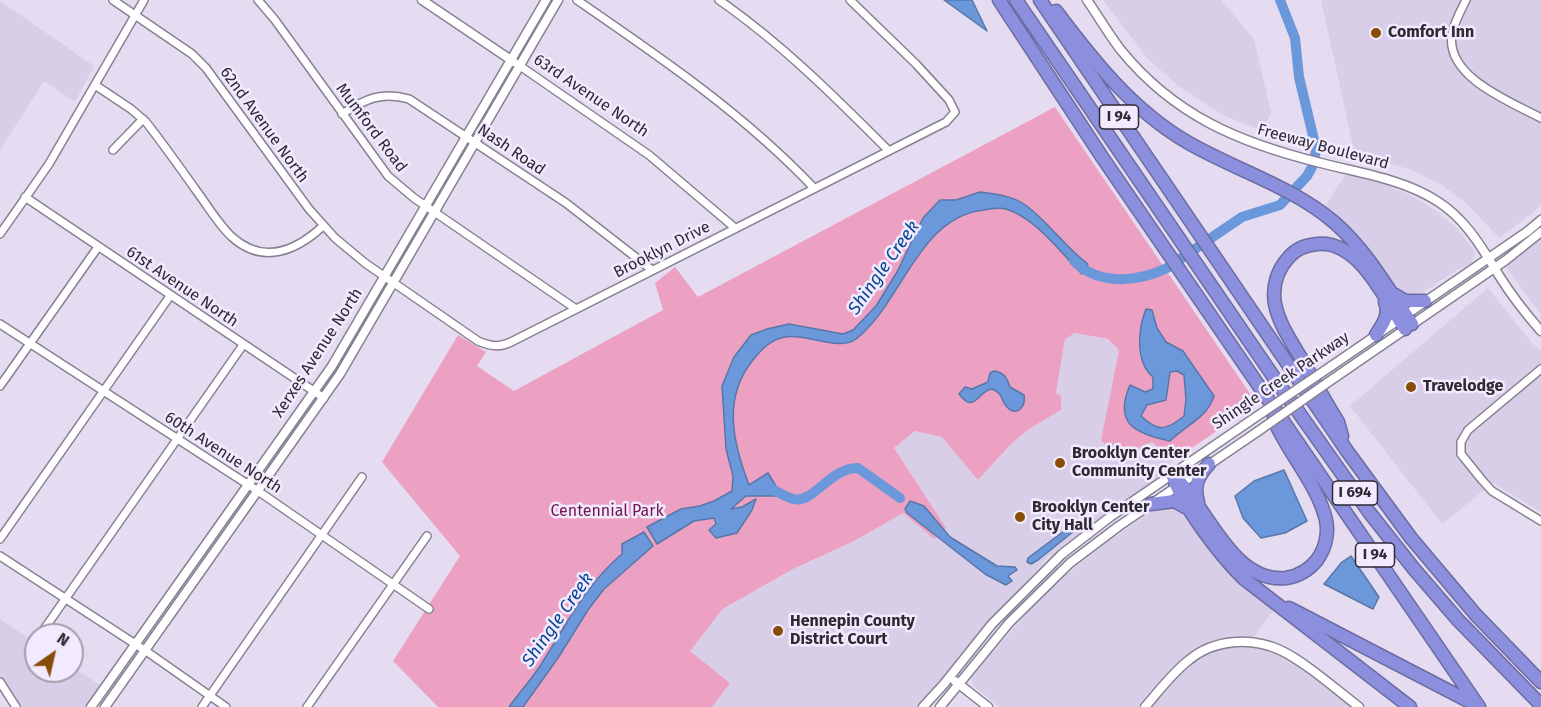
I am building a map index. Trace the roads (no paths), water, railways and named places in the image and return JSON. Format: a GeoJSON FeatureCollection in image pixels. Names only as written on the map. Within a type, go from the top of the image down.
{"type":"FeatureCollection","features":[{"type":"Feature","properties":{"kind":"highway","name":"I 94"},"geometry":{"type":"LineString","coordinates":[[999,0],[1091,141],[1479,707]]}},
{"type":"Feature","properties":{"kind":"highway","name":"I 694"},"geometry":{"type":"LineString","coordinates":[[1016,0],[1314,435],[1378,524],[1458,620],[1541,705]]}},
{"type":"Feature","properties":{"kind":"highway","name":"I 94"},"geometry":{"type":"LineString","coordinates":[[1040,0],[1347,451],[1453,590],[1541,682]]}},
{"type":"Feature","properties":{"kind":"highway"},"geometry":{"type":"LineString","coordinates":[[1048,0],[1113,82],[1150,117],[1192,145],[1305,201],[1349,236],[1370,260],[1386,293],[1405,322]]}},
{"type":"Feature","properties":{"kind":"highway"},"geometry":{"type":"LineString","coordinates":[[1347,451],[1338,422],[1280,320],[1274,299],[1276,280],[1284,263],[1297,250],[1308,245],[1326,243],[1353,255],[1386,293],[1405,301],[1425,301]]}},
{"type":"Feature","properties":{"kind":"highway"},"geometry":{"type":"LineString","coordinates":[[1376,335],[1387,313],[1386,293]]}},
{"type":"Feature","properties":{"kind":"highway"},"geometry":{"type":"LineString","coordinates":[[1151,504],[1178,501],[1185,505],[1240,559],[1253,570],[1269,577],[1281,578],[1298,574],[1309,568],[1321,553],[1327,527],[1322,508],[1275,423],[1270,403]]}},
{"type":"Feature","properties":{"kind":"highway"},"geometry":{"type":"LineString","coordinates":[[1203,521],[1196,490],[1199,475],[1209,464]]}},
{"type":"Feature","properties":{"kind":"highway"},"geometry":{"type":"LineString","coordinates":[[1177,481],[1227,560],[1243,578],[1410,707]]}},
{"type":"Feature","properties":{"kind":"highway"},"geometry":{"type":"LineString","coordinates":[[1243,578],[1303,615],[1479,707]]}},
{"type":"Feature","properties":{"kind":"highway"},"geometry":{"type":"LineString","coordinates":[[1512,653],[1541,678]]}},
{"type":"Feature","properties":{"kind":"street","name":"62nd Avenue North"},"geometry":{"type":"LineString","coordinates":[[113,0],[192,54],[206,68],[323,226],[349,251],[384,276]]}},
{"type":"Feature","properties":{"kind":"street"},"geometry":{"type":"LineString","coordinates":[[0,234],[49,164],[144,0]]}},
{"type":"Feature","properties":{"kind":"street","name":"Mumford Road"},"geometry":{"type":"LineString","coordinates":[[258,0],[388,176],[414,198],[576,309]]}},
{"type":"Feature","properties":{"kind":"street","name":"63rd Avenue North"},"geometry":{"type":"LineString","coordinates":[[422,0],[649,154],[735,228]]}},
{"type":"Feature","properties":{"kind":"street","name":"Xerxes Avenue North"},"geometry":{"type":"LineString","coordinates":[[91,707],[343,348],[546,0]]}},
{"type":"Feature","properties":{"kind":"street","name":"Xerxes Avenue North"},"geometry":{"type":"LineString","coordinates":[[105,707],[346,364],[558,0]]}},
{"type":"Feature","properties":{"kind":"street"},"geometry":{"type":"LineString","coordinates":[[577,0],[661,58],[731,112],[814,188]]}},
{"type":"Feature","properties":{"kind":"street"},"geometry":{"type":"LineString","coordinates":[[719,0],[776,43],[809,72],[888,150]]}},
{"type":"Feature","properties":{"kind":"street","name":"Brooklyn Drive"},"geometry":{"type":"LineString","coordinates":[[384,276],[478,341],[503,346],[946,122],[956,112],[949,100],[916,64],[850,0]]}},
{"type":"Feature","properties":{"kind":"street","name":"Freeway Boulevard"},"geometry":{"type":"LineString","coordinates":[[1087,0],[1131,61],[1156,86],[1210,125],[1243,140],[1394,182],[1428,195],[1461,220],[1518,303],[1541,331]]}},
{"type":"Feature","properties":{"kind":"street"},"geometry":{"type":"LineString","coordinates":[[1466,0],[1452,35],[1453,51],[1460,66],[1480,85],[1541,118]]}},
{"type":"Feature","properties":{"kind":"street"},"geometry":{"type":"LineString","coordinates":[[95,84],[143,119],[224,229],[243,245],[265,252],[290,250],[323,226]]}},
{"type":"Feature","properties":{"kind":"street","name":"Nash Road"},"geometry":{"type":"LineString","coordinates":[[342,114],[375,96],[398,96],[419,105],[586,217],[652,270]]}},
{"type":"Feature","properties":{"kind":"street"},"geometry":{"type":"LineString","coordinates":[[113,150],[143,119]]}},
{"type":"Feature","properties":{"kind":"street","name":"61st Avenue North"},"geometry":{"type":"LineString","coordinates":[[25,197],[324,398]]}},
{"type":"Feature","properties":{"kind":"street","name":"Shingle Creek Parkway"},"geometry":{"type":"LineString","coordinates":[[923,707],[992,624],[1053,562],[1101,524],[1209,464],[1257,432],[1337,376],[1405,322],[1425,301],[1541,220]]}},
{"type":"Feature","properties":{"kind":"street","name":"Shingle Creek Parkway"},"geometry":{"type":"LineString","coordinates":[[940,707],[990,644],[1049,583],[1092,545],[1151,504],[1250,421],[1376,335],[1405,322],[1495,268],[1541,232]]}},
{"type":"Feature","properties":{"kind":"street"},"geometry":{"type":"LineString","coordinates":[[0,386],[98,247]]}},
{"type":"Feature","properties":{"kind":"street"},"geometry":{"type":"LineString","coordinates":[[0,539],[170,296]]}},
{"type":"Feature","properties":{"kind":"street","name":"60th Avenue North"},"geometry":{"type":"LineString","coordinates":[[0,324],[258,491],[429,609]]}},
{"type":"Feature","properties":{"kind":"street"},"geometry":{"type":"LineString","coordinates":[[48,623],[243,345]]}},
{"type":"Feature","properties":{"kind":"street"},"geometry":{"type":"LineString","coordinates":[[1541,369],[1468,430],[1463,435],[1460,447],[1464,458],[1492,491],[1541,521]]}},
{"type":"Feature","properties":{"kind":"street"},"geometry":{"type":"LineString","coordinates":[[202,707],[362,477]]}},
{"type":"Feature","properties":{"kind":"street"},"geometry":{"type":"LineString","coordinates":[[307,707],[392,582],[427,536]]}},
{"type":"Feature","properties":{"kind":"street"},"geometry":{"type":"LineString","coordinates":[[0,556],[146,651],[226,707]]}},
{"type":"Feature","properties":{"kind":"street"},"geometry":{"type":"LineString","coordinates":[[1145,707],[1190,659],[1216,645],[1228,642],[1248,642],[1281,650],[1359,707]]}},
{"type":"Feature","properties":{"kind":"street"},"geometry":{"type":"LineString","coordinates":[[949,677],[988,707]]}},
{"type":"Feature","properties":{"kind":"street"},"geometry":{"type":"LineString","coordinates":[[0,682],[16,707]]}},
{"type":"Feature","properties":{"kind":"water"},"geometry":{"type":"Polygon","coordinates":[[[944,0],[972,0],[987,31],[944,0]]]}},
{"type":"Feature","properties":{"kind":"water"},"geometry":{"type":"Polygon","coordinates":[[[980,192],[1011,198],[1028,207],[1088,264],[1082,274],[1038,228],[1017,214],[998,208],[961,216],[943,228],[927,244],[887,304],[856,339],[841,344],[793,336],[780,338],[763,349],[743,375],[737,390],[733,421],[743,469],[749,485],[768,473],[782,496],[746,496],[731,509],[742,507],[756,499],[752,510],[737,533],[716,538],[709,530],[716,524],[714,518],[694,521],[657,544],[647,527],[681,509],[700,506],[732,491],[733,476],[726,449],[722,386],[734,357],[751,335],[789,324],[843,334],[853,330],[876,306],[897,272],[923,218],[940,200],[956,200],[980,192]]]}},
{"type":"Feature","properties":{"kind":"water"},"geometry":{"type":"Polygon","coordinates":[[[1146,309],[1152,310],[1157,328],[1166,342],[1183,351],[1214,396],[1211,404],[1201,416],[1170,441],[1147,435],[1138,430],[1126,418],[1124,409],[1130,385],[1145,392],[1153,389],[1153,377],[1143,363],[1140,345],[1141,326],[1146,309]],[[1177,371],[1170,372],[1166,400],[1147,405],[1141,416],[1152,425],[1162,428],[1172,425],[1184,416],[1186,400],[1184,375],[1177,371]]]}},
{"type":"Feature","properties":{"kind":"water"},"geometry":{"type":"Polygon","coordinates":[[[994,371],[1003,374],[1010,387],[1024,395],[1024,403],[1017,411],[1011,410],[1000,395],[992,389],[973,402],[964,400],[959,394],[965,387],[972,389],[988,382],[990,373],[994,371]]]}},
{"type":"Feature","properties":{"kind":"water"},"geometry":{"type":"Polygon","coordinates":[[[1284,470],[1307,521],[1285,533],[1261,538],[1243,518],[1235,496],[1254,481],[1284,470]]]}},
{"type":"Feature","properties":{"kind":"water"},"geometry":{"type":"Polygon","coordinates":[[[910,501],[924,506],[950,537],[997,566],[1015,567],[1017,570],[1008,576],[1012,581],[1006,585],[985,574],[907,513],[905,509],[910,501]]]}},
{"type":"Feature","properties":{"kind":"water"},"geometry":{"type":"Polygon","coordinates":[[[1076,522],[1084,523],[1038,560],[1031,564],[1027,562],[1028,558],[1076,522]]]}},
{"type":"Feature","properties":{"kind":"water"},"geometry":{"type":"Polygon","coordinates":[[[644,532],[653,546],[604,589],[523,707],[509,707],[536,671],[597,579],[622,554],[622,544],[644,532]]]}},
{"type":"Feature","properties":{"kind":"water"},"geometry":{"type":"Polygon","coordinates":[[[1351,556],[1379,597],[1373,609],[1324,584],[1342,562],[1351,556]]]}},
{"type":"Feature","properties":{"kind":"waterway","name":"Shingle Creek"},"geometry":{"type":"LineString","coordinates":[[1074,261],[1095,275],[1107,278],[1131,279],[1156,273],[1167,268],[1242,217],[1280,205],[1307,176],[1316,151],[1299,77],[1295,38],[1280,0]]}},
{"type":"Feature","properties":{"kind":"waterway"},"geometry":{"type":"LineString","coordinates":[[767,487],[790,498],[801,499],[839,473],[858,468],[900,498]]}},
{"type":"Feature","properties":{"kind":"place","name":"Comfort Inn"},"geometry":{"type":"Point","coordinates":[1376,33]}},
{"type":"Feature","properties":{"kind":"place","name":"Travelodge"},"geometry":{"type":"Point","coordinates":[1411,387]}},
{"type":"Feature","properties":{"kind":"place","name":"Brooklyn Center Community Center"},"geometry":{"type":"Point","coordinates":[1060,463]}},
{"type":"Feature","properties":{"kind":"place","name":"Brooklyn Center City Hall"},"geometry":{"type":"Point","coordinates":[1020,517]}},
{"type":"Feature","properties":{"kind":"place","name":"Hennepin County District Court"},"geometry":{"type":"Point","coordinates":[778,631]}},
{"type":"Feature","properties":{"kind":"park label","name":"Centennial Park"},"geometry":{"type":"Point","coordinates":[607,512]}}]}
